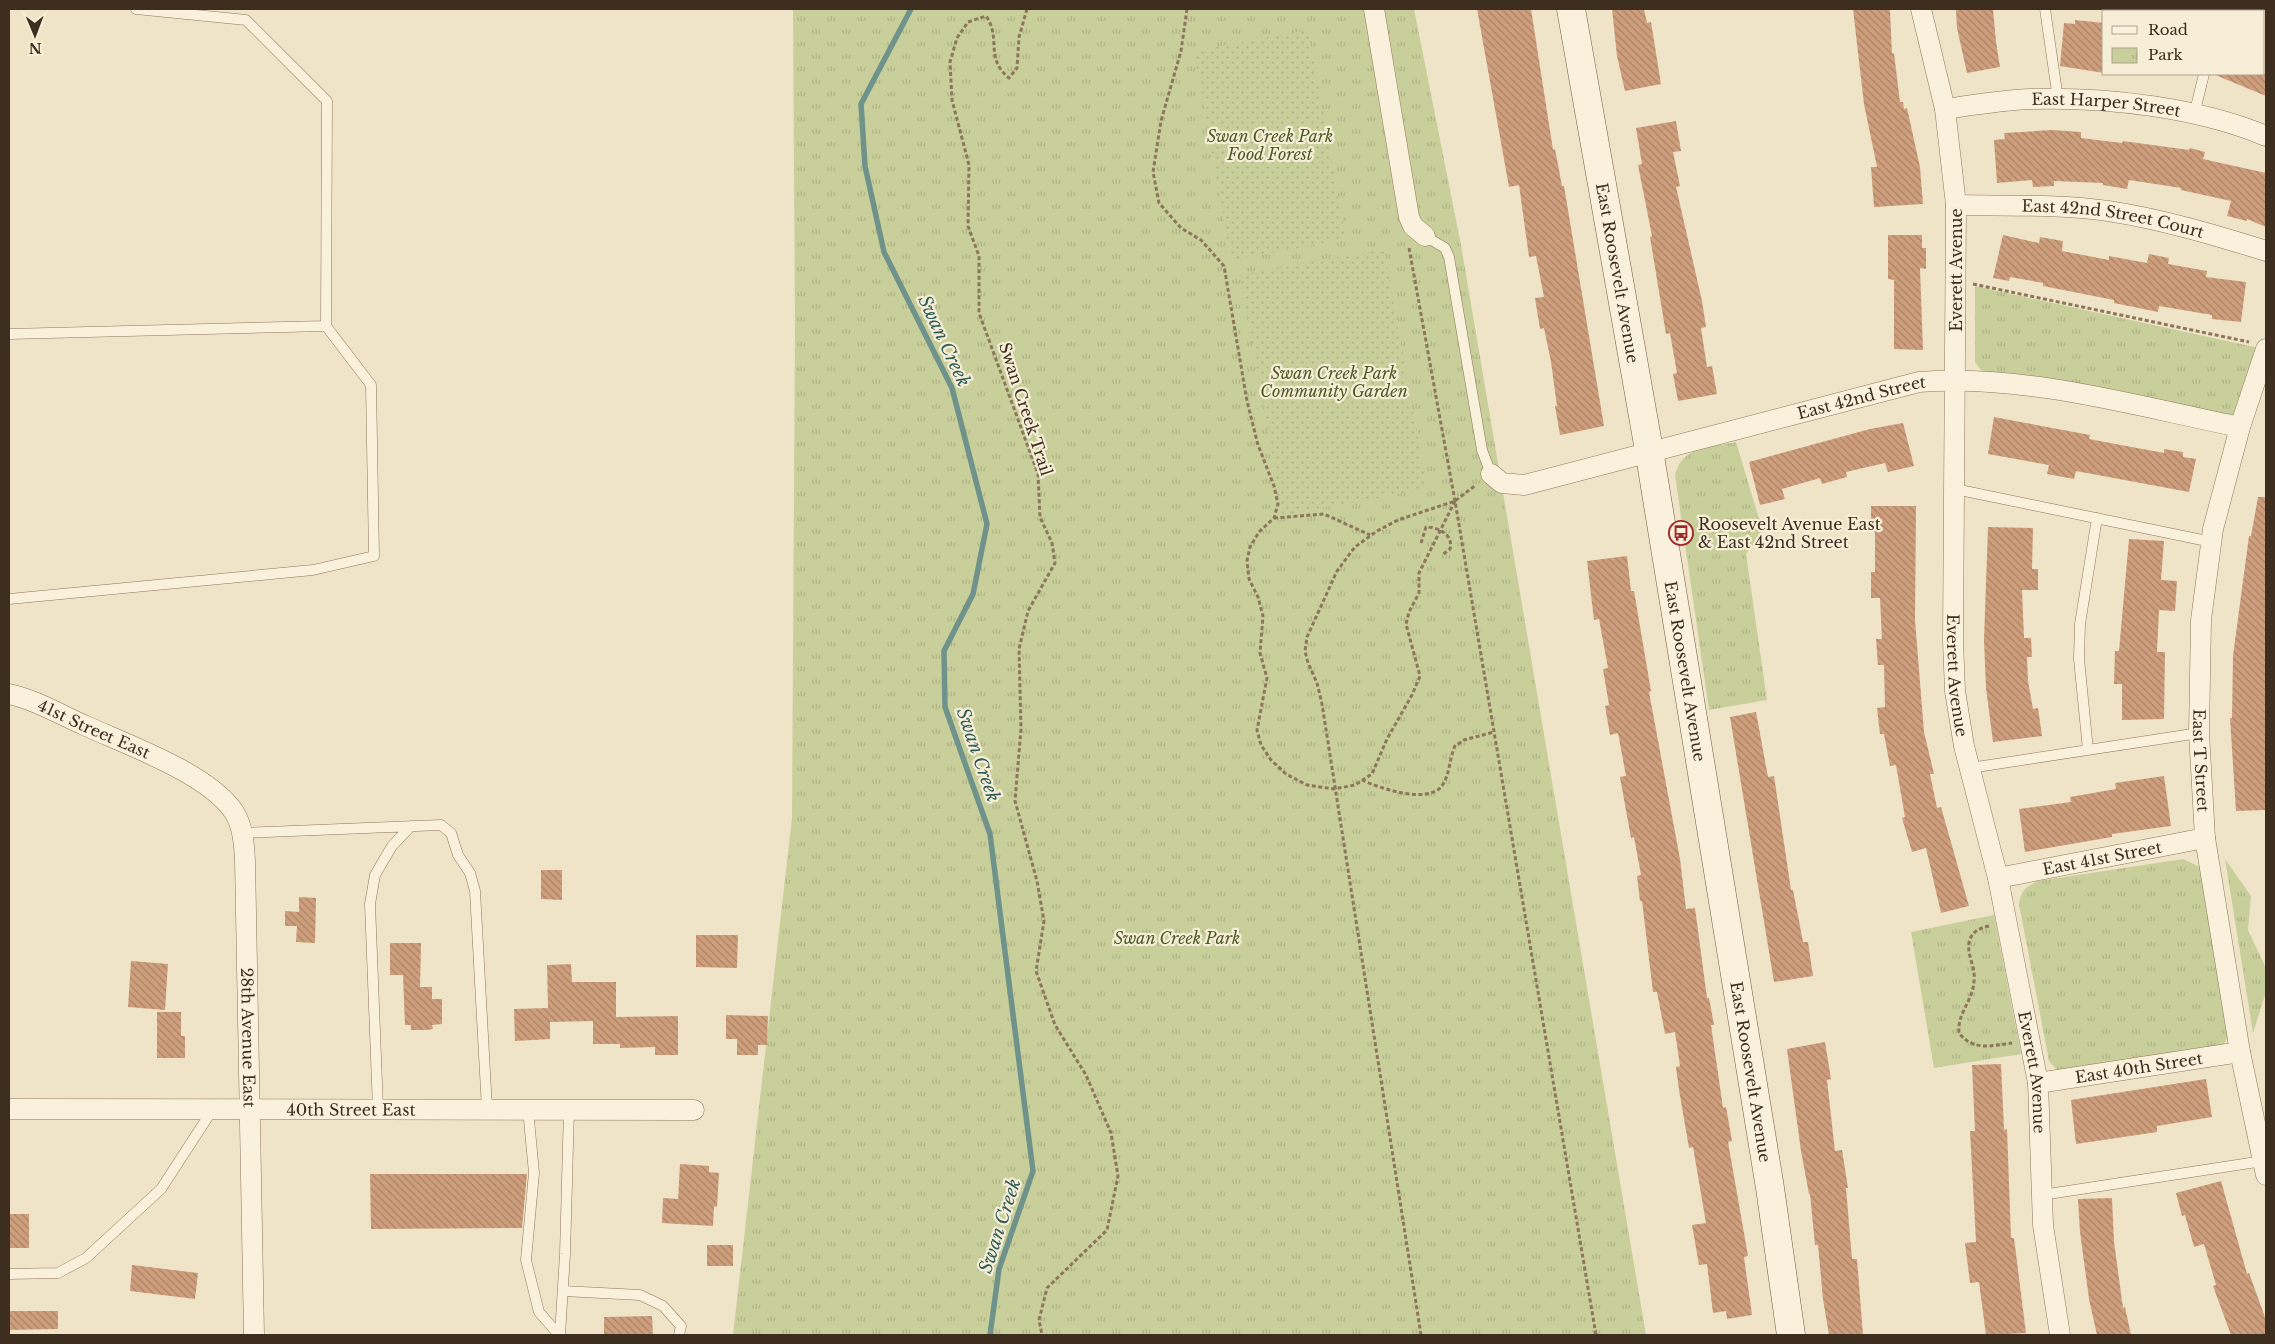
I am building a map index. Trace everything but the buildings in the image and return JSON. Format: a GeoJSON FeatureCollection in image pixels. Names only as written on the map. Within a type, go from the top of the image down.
{"type":"FeatureCollection","features":[{"type":"Feature","properties":{"kind":"street"},"geometry":{"type":"LineString","coordinates":[[1374,9],[1409,218],[1416,230],[1425,236]]}},
{"type":"Feature","properties":{"kind":"street","name":"East Roosevelt Avenue"},"geometry":{"type":"LineString","coordinates":[[1571,9],[1649,450],[1770,1188],[1791,1335]]}},
{"type":"Feature","properties":{"kind":"street","name":"Everett Avenue"},"geometry":{"type":"LineString","coordinates":[[1921,9],[1944,109],[1956,205],[1953,641],[1955,691],[1970,768],[1998,878],[2038,1083],[2043,1224],[2060,1335]]}},
{"type":"Feature","properties":{"kind":"street","name":"East Harper Street"},"geometry":{"type":"LineString","coordinates":[[1944,109],[2029,99],[2058,99],[2144,106],[2194,115],[2246,128],[2266,136]]}},
{"type":"Feature","properties":{"kind":"street","name":"East 42nd Street Court"},"geometry":{"type":"LineString","coordinates":[[1956,205],[2035,206],[2107,211],[2223,237],[2266,250]]}},
{"type":"Feature","properties":{"kind":"street","name":"East T Street"},"geometry":{"type":"LineString","coordinates":[[2261,346],[2212,542],[2201,620],[2199,733],[2205,838],[2240,1052],[2264,1168]]}},
{"type":"Feature","properties":{"kind":"street","name":"East 42nd Street"},"geometry":{"type":"LineString","coordinates":[[1490,474],[1502,483],[1524,484],[1649,450],[1919,382],[1955,379],[2049,388],[2240,427]]}},
{"type":"Feature","properties":{"kind":"street","name":"41st Street East"},"geometry":{"type":"LineString","coordinates":[[9,694],[42,706],[178,768]]}},
{"type":"Feature","properties":{"kind":"street","name":"28th Avenue East"},"geometry":{"type":"LineString","coordinates":[[178,768],[226,802],[235,813],[242,833],[245,860],[254,1335]]}},
{"type":"Feature","properties":{"kind":"street","name":"East 41st Street"},"geometry":{"type":"LineString","coordinates":[[1998,878],[2205,838]]}},
{"type":"Feature","properties":{"kind":"street","name":"East 40th Street"},"geometry":{"type":"LineString","coordinates":[[2038,1083],[2240,1052]]}},
{"type":"Feature","properties":{"kind":"street","name":"40th Street East"},"geometry":{"type":"LineString","coordinates":[[9,1109],[694,1110]]}},
{"type":"Feature","properties":{"kind":"lane"},"geometry":{"type":"LineString","coordinates":[[9,599],[313,570],[374,556],[371,385],[326,326],[327,101],[246,20],[136,9]]}},
{"type":"Feature","properties":{"kind":"lane"},"geometry":{"type":"LineString","coordinates":[[2045,9],[2058,99]]}},
{"type":"Feature","properties":{"kind":"lane"},"geometry":{"type":"LineString","coordinates":[[2194,115],[2204,75]]}},
{"type":"Feature","properties":{"kind":"lane"},"geometry":{"type":"LineString","coordinates":[[1425,236],[1445,248],[1449,256],[1482,450],[1490,474]]}},
{"type":"Feature","properties":{"kind":"lane"},"geometry":{"type":"LineString","coordinates":[[9,334],[326,326]]}},
{"type":"Feature","properties":{"kind":"lane"},"geometry":{"type":"LineString","coordinates":[[1954,489],[2212,542]]}},
{"type":"Feature","properties":{"kind":"lane"},"geometry":{"type":"LineString","coordinates":[[2088,750],[2079,659],[2080,624],[2097,518]]}},
{"type":"Feature","properties":{"kind":"lane"},"geometry":{"type":"LineString","coordinates":[[1970,768],[2199,733]]}},
{"type":"Feature","properties":{"kind":"lane"},"geometry":{"type":"LineString","coordinates":[[242,833],[441,825],[451,832],[458,855],[470,873],[475,891],[487,1109]]}},
{"type":"Feature","properties":{"kind":"lane"},"geometry":{"type":"LineString","coordinates":[[378,1109],[369,928],[370,904],[375,875],[392,846],[411,826]]}},
{"type":"Feature","properties":{"kind":"lane"},"geometry":{"type":"LineString","coordinates":[[9,1274],[58,1273],[86,1258],[160,1189],[213,1108]]}},
{"type":"Feature","properties":{"kind":"lane"},"geometry":{"type":"LineString","coordinates":[[528,1109],[534,1173],[526,1260],[539,1312],[560,1335]]}},
{"type":"Feature","properties":{"kind":"lane"},"geometry":{"type":"LineString","coordinates":[[560,1335],[569,1110]]}},
{"type":"Feature","properties":{"kind":"lane"},"geometry":{"type":"LineString","coordinates":[[2042,1195],[2264,1168]]}},
{"type":"Feature","properties":{"kind":"lane"},"geometry":{"type":"LineString","coordinates":[[563,1291],[640,1295],[663,1306],[681,1326],[679,1335]]}},
{"type":"Feature","properties":{"kind":"path","name":"Swan Creek Trail"},"geometry":{"type":"LineString","coordinates":[[1027,9],[1018,37],[1017,68],[1009,78],[1000,70],[995,57],[994,26],[986,16],[968,22],[957,38],[950,62],[952,100],[969,165],[968,226],[979,256],[978,313],[1038,474],[1040,517],[1052,543],[1055,563],[1028,611],[1019,649],[1021,728],[1015,801],[1037,881],[1044,921],[1036,971],[1055,1025],[1086,1075],[1110,1133],[1118,1176],[1107,1230],[1047,1288],[1039,1320],[1042,1335]]}},
{"type":"Feature","properties":{"kind":"path"},"geometry":{"type":"LineString","coordinates":[[1187,9],[1181,51],[1161,121],[1153,172],[1159,203],[1181,228],[1201,240],[1224,266],[1247,401],[1258,445],[1278,504],[1274,518],[1259,532],[1250,546],[1247,561],[1249,579],[1258,597],[1263,616],[1260,653],[1267,678],[1257,730],[1261,745],[1271,760],[1286,774],[1307,785],[1334,789],[1343,789],[1372,774],[1387,739],[1417,686],[1420,676],[1406,624],[1409,612],[1419,593],[1419,573],[1455,501]]}},
{"type":"Feature","properties":{"kind":"path"},"geometry":{"type":"LineString","coordinates":[[1409,218],[1409,245],[1455,501],[1596,1335]]}},
{"type":"Feature","properties":{"kind":"path"},"geometry":{"type":"LineString","coordinates":[[1956,280],[2261,346]]}},
{"type":"Feature","properties":{"kind":"path"},"geometry":{"type":"LineString","coordinates":[[1421,1335],[1320,697],[1305,651],[1307,637],[1337,571],[1355,547],[1398,520],[1455,501],[1490,474]]}},
{"type":"Feature","properties":{"kind":"path"},"geometry":{"type":"LineString","coordinates":[[1274,518],[1324,514],[1371,536]]}},
{"type":"Feature","properties":{"kind":"path"},"geometry":{"type":"LineString","coordinates":[[1421,543],[1426,527],[1434,527],[1451,541],[1450,549],[1442,555]]}},
{"type":"Feature","properties":{"kind":"path"},"geometry":{"type":"LineString","coordinates":[[1362,780],[1391,792],[1427,795],[1440,789],[1446,778],[1454,746],[1464,740],[1494,732]]}},
{"type":"Feature","properties":{"kind":"path"},"geometry":{"type":"LineString","coordinates":[[2007,922],[1980,929],[1970,938],[1968,952],[1974,981],[1970,999],[1960,1016],[1959,1033],[1964,1040],[1978,1046],[2030,1040]]}},
{"type":"Feature","properties":{"kind":"green space","name":"Swan Creek Park"},"geometry":{"type":"Polygon","coordinates":[[[793,9],[1414,9],[1461,245],[1646,1335],[733,1335],[792,818],[795,328],[793,9]]]}},
{"type":"Feature","properties":{"kind":"green space","name":"Swan Creek Park Food Forest"},"geometry":{"type":"Polygon","coordinates":[[[1308,30],[1346,239],[1231,260],[1194,51],[1308,30]]]}},
{"type":"Feature","properties":{"kind":"green space","name":"Swan Creek Park Community Garden"},"geometry":{"type":"Polygon","coordinates":[[[1384,249],[1427,489],[1283,515],[1240,275],[1384,249]]]}},
{"type":"Feature","properties":{"kind":"green space"},"geometry":{"type":"Polygon","coordinates":[[[1975,286],[2259,348],[2238,413],[2229,416],[1983,373],[1975,362],[1975,286]]]}},
{"type":"Feature","properties":{"kind":"green space"},"geometry":{"type":"Polygon","coordinates":[[[1736,442],[1763,532],[1746,554],[1767,700],[1709,710],[1675,475],[1684,458],[1691,453],[1708,447],[1736,442]]]}},
{"type":"Feature","properties":{"kind":"green space"},"geometry":{"type":"Polygon","coordinates":[[[2183,859],[2200,867],[2229,1034],[2224,1044],[2057,1070],[2049,1061],[2019,904],[2023,892],[2027,887],[2038,881],[2183,859]]]}},
{"type":"Feature","properties":{"kind":"green space"},"geometry":{"type":"Polygon","coordinates":[[[2225,859],[2251,896],[2248,930],[2266,968],[2266,992],[2253,1033],[2225,859]]]}},
{"type":"Feature","properties":{"kind":"green space"},"geometry":{"type":"Polygon","coordinates":[[[1994,915],[2021,1054],[1934,1068],[1911,932],[1994,915]]]}},
{"type":"Feature","properties":{"kind":"waterway","name":"Swan Creek"},"geometry":{"type":"LineString","coordinates":[[911,9],[861,104],[865,166],[884,252],[952,388],[987,524],[973,594],[944,651],[945,707],[990,834],[1033,1171],[999,1269],[990,1335]]}},
{"type":"Feature","properties":{"kind":"place","name":"Roosevelt Avenue East & East 42nd Street"},"geometry":{"type":"Point","coordinates":[1681,533]}}]}
